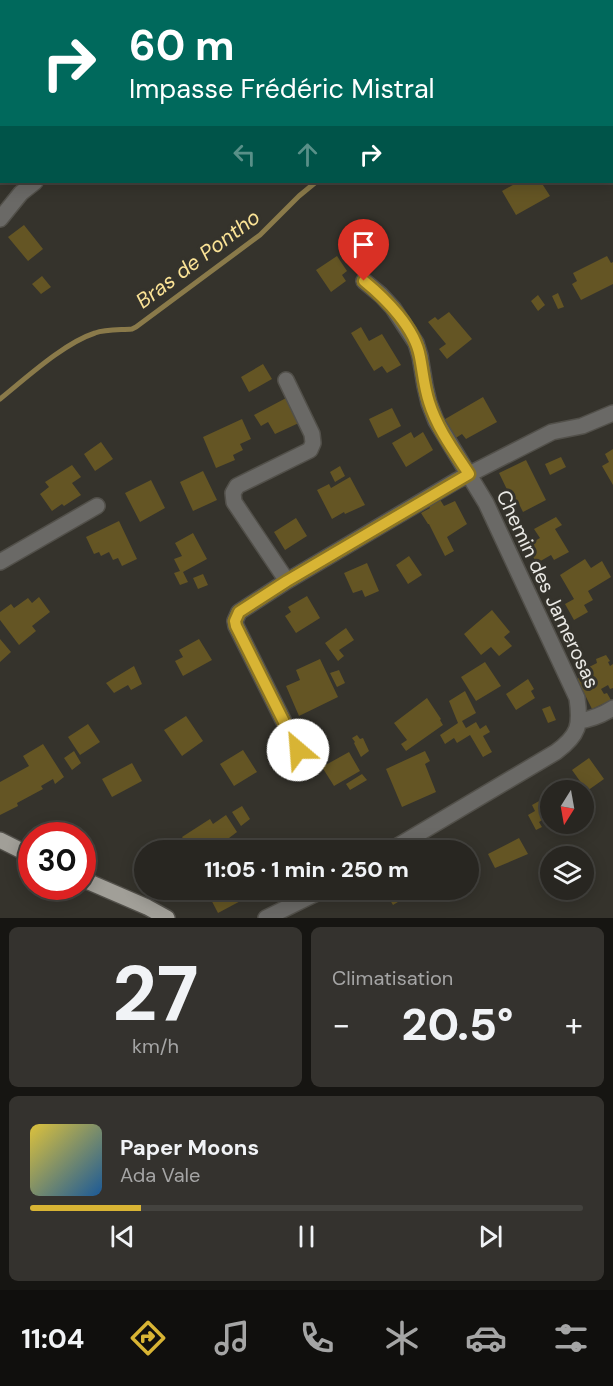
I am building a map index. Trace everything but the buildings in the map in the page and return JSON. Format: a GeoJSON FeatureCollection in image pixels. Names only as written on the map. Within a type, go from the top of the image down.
{"type":"FeatureCollection","features":[{"type":"Feature","properties":{"kind":"main road"},"geometry":{"type":"LineString","coordinates":[[0,840],[18,849]]}},
{"type":"Feature","properties":{"kind":"main road"},"geometry":{"type":"LineString","coordinates":[[96,885],[167,918]]}},
{"type":"Feature","properties":{"kind":"street"},"geometry":{"type":"LineString","coordinates":[[0,219],[21,193],[34,183]]}},
{"type":"Feature","properties":{"kind":"street","name":"Chemin des Jamerosas"},"geometry":{"type":"LineString","coordinates":[[364,281],[393,308],[416,343],[424,386],[436,421],[486,503],[577,698],[579,721],[570,742],[556,752],[408,840]]}},
{"type":"Feature","properties":{"kind":"street"},"geometry":{"type":"LineString","coordinates":[[286,380],[312,434],[313,443],[310,450],[237,486],[233,493],[234,502],[287,581]]}},
{"type":"Feature","properties":{"kind":"street"},"geometry":{"type":"LineString","coordinates":[[308,770],[236,626],[235,621],[239,612],[287,581],[469,474],[552,432],[582,426],[613,413]]}},
{"type":"Feature","properties":{"kind":"street"},"geometry":{"type":"LineString","coordinates":[[0,562],[97,506]]}},
{"type":"Feature","properties":{"kind":"street"},"geometry":{"type":"LineString","coordinates":[[579,721],[591,719],[613,708]]}},
{"type":"Feature","properties":{"kind":"street"},"geometry":{"type":"LineString","coordinates":[[266,918],[303,900]]}},
{"type":"Feature","properties":{"kind":"waterway","name":"Bras de Pontho"},"geometry":{"type":"LineString","coordinates":[[0,399],[46,362],[83,338],[108,330],[136,327],[260,235],[315,183]]}},
{"type":"Feature","properties":{"kind":"route"},"geometry":{"type":"LineString","coordinates":[[298,750],[236,626],[235,621],[239,612],[287,581],[469,474],[436,421],[424,386],[416,343],[393,308],[364,281]]}}]}
